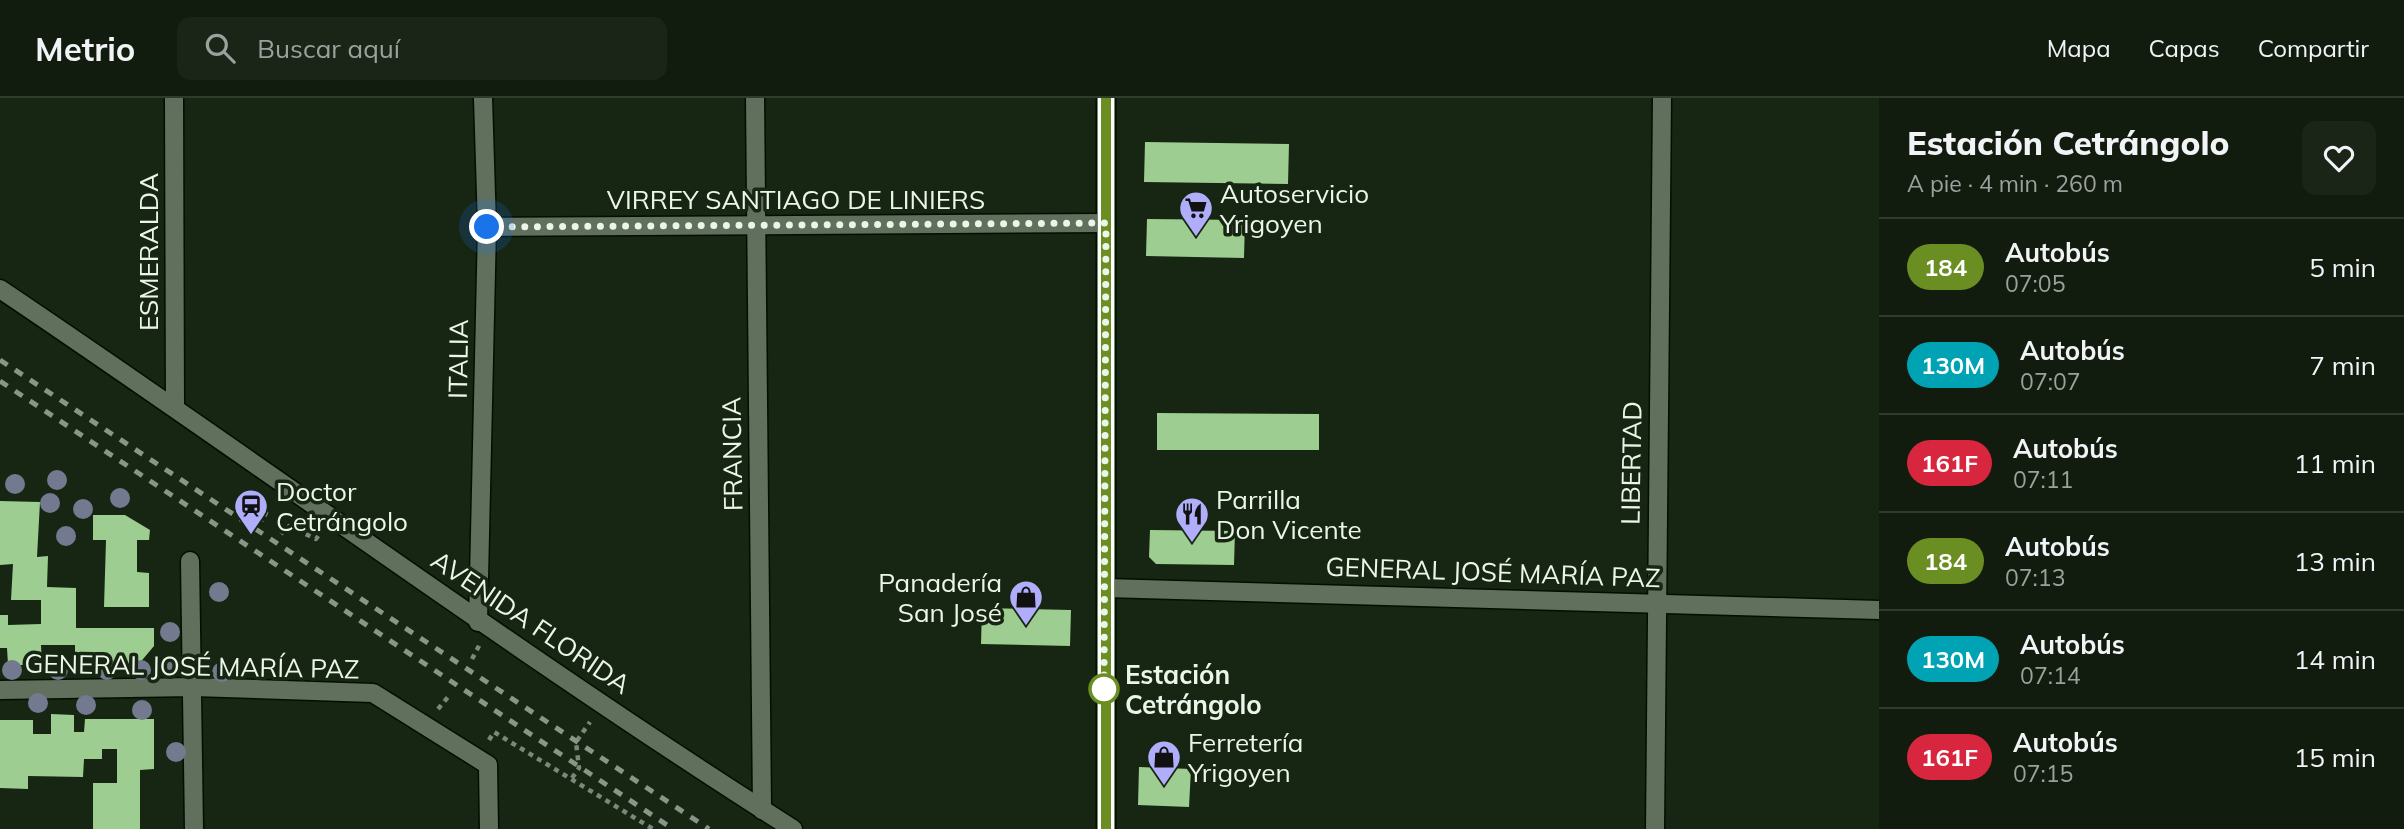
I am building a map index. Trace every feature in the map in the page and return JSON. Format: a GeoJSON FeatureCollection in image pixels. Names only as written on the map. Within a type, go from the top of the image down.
{"type":"FeatureCollection","features":[{"type":"Feature","properties":{"kind":"street","name":"ESMERALDA"},"geometry":{"type":"LineString","coordinates":[[174,98],[175,406]]}},
{"type":"Feature","properties":{"kind":"street","name":"ITALIA"},"geometry":{"type":"LineString","coordinates":[[478,622],[487,227],[483,98]]}},
{"type":"Feature","properties":{"kind":"street","name":"FRANCIA"},"geometry":{"type":"LineString","coordinates":[[755,98],[762,810]]}},
{"type":"Feature","properties":{"kind":"street"},"geometry":{"type":"LineString","coordinates":[[1106,98],[1106,829]]}},
{"type":"Feature","properties":{"kind":"street","name":"LIBERTAD"},"geometry":{"type":"LineString","coordinates":[[1654,829],[1662,98]]}},
{"type":"Feature","properties":{"kind":"street","name":"VIRREY SANTIAGO DE LINIERS"},"geometry":{"type":"LineString","coordinates":[[487,227],[1106,223]]}},
{"type":"Feature","properties":{"kind":"street","name":"AVENIDA FLORIDA"},"geometry":{"type":"LineString","coordinates":[[0,289],[175,406],[478,622],[793,829]]}},
{"type":"Feature","properties":{"kind":"street"},"geometry":{"type":"LineString","coordinates":[[190,561],[194,687],[194,829]]}},
{"type":"Feature","properties":{"kind":"street","name":"GENERAL JOSÉ MARÍA PAZ"},"geometry":{"type":"LineString","coordinates":[[1106,588],[1879,610]]}},
{"type":"Feature","properties":{"kind":"street","name":"GENERAL JOSÉ MARÍA PAZ"},"geometry":{"type":"LineString","coordinates":[[0,690],[194,687],[373,694],[488,765],[489,829]]}},
{"type":"Feature","properties":{"kind":"path"},"geometry":{"type":"LineString","coordinates":[[251,506],[266,513],[262,521]]}},
{"type":"Feature","properties":{"kind":"path"},"geometry":{"type":"LineString","coordinates":[[281,534],[289,526],[316,539]]}},
{"type":"Feature","properties":{"kind":"path"},"geometry":{"type":"LineString","coordinates":[[572,778],[579,768],[576,743],[603,702]]}},
{"type":"Feature","properties":{"kind":"path"},"geometry":{"type":"LineString","coordinates":[[488,741],[494,732],[653,829]]}},
{"type":"Feature","properties":{"kind":"building"},"geometry":{"type":"Polygon","coordinates":[[[1145,142],[1289,144],[1288,184],[1144,182],[1145,142]]]}},
{"type":"Feature","properties":{"kind":"building","name":"Autoservicio Yrigoyen"},"geometry":{"type":"Polygon","coordinates":[[[1147,219],[1245,220],[1244,258],[1146,256],[1147,219]]]}},
{"type":"Feature","properties":{"kind":"building"},"geometry":{"type":"Polygon","coordinates":[[[1157,413],[1319,414],[1319,450],[1157,450],[1157,413]]]}},
{"type":"Feature","properties":{"kind":"building"},"geometry":{"type":"Polygon","coordinates":[[[0,501],[40,502],[37,557],[48,556],[47,587],[76,588],[76,628],[154,628],[154,646],[138,665],[75,664],[75,645],[41,645],[42,665],[8,665],[7,648],[0,648],[0,615],[8,615],[8,625],[41,624],[41,600],[11,600],[13,564],[0,565],[0,501]]]}},
{"type":"Feature","properties":{"kind":"building"},"geometry":{"type":"Polygon","coordinates":[[[93,515],[125,515],[150,530],[149,540],[137,540],[137,572],[149,573],[149,607],[104,607],[106,540],[93,540],[93,515]]]}},
{"type":"Feature","properties":{"kind":"building","name":"Parrilla Don Vicente"},"geometry":{"type":"Polygon","coordinates":[[[1150,530],[1235,531],[1234,565],[1156,564],[1149,557],[1150,530]]]}},
{"type":"Feature","properties":{"kind":"building","name":"Panadería San José"},"geometry":{"type":"Polygon","coordinates":[[[982,608],[1071,610],[1070,646],[981,644],[982,608]]]}},
{"type":"Feature","properties":{"kind":"building"},"geometry":{"type":"Polygon","coordinates":[[[51,714],[74,715],[74,732],[84,732],[85,719],[154,719],[154,769],[140,770],[140,829],[93,829],[93,783],[117,783],[117,749],[102,749],[102,759],[84,759],[83,777],[28,776],[28,789],[0,788],[0,720],[33,720],[33,734],[51,734],[51,714]]]}},
{"type":"Feature","properties":{"kind":"building","name":"Ferretería Yrigoyen"},"geometry":{"type":"Polygon","coordinates":[[[1139,767],[1191,769],[1189,807],[1138,805],[1139,767]]]}},
{"type":"Feature","properties":{"kind":"railway"},"geometry":{"type":"LineString","coordinates":[[0,360],[709,829]]}},
{"type":"Feature","properties":{"kind":"railway"},"geometry":{"type":"LineString","coordinates":[[0,381],[673,829]]}},
{"type":"Feature","properties":{"kind":"bus line","name":"184"},"geometry":{"type":"LineString","coordinates":[[1106,98],[1106,829]]}},
{"type":"Feature","properties":{"kind":"place","name":"Autoservicio Yrigoyen"},"geometry":{"type":"Point","coordinates":[1196,238]}},
{"type":"Feature","properties":{"kind":"place","name":"Doctor Cetrángolo"},"geometry":{"type":"Point","coordinates":[251,536]}},
{"type":"Feature","properties":{"kind":"place","name":"Parrilla Don Vicente"},"geometry":{"type":"Point","coordinates":[1192,544]}},
{"type":"Feature","properties":{"kind":"place","name":"Panadería San José"},"geometry":{"type":"Point","coordinates":[1026,627]}},
{"type":"Feature","properties":{"kind":"place","name":"Estación Cetrángolo"},"geometry":{"type":"Point","coordinates":[1104,689]}},
{"type":"Feature","properties":{"kind":"place","name":"Ferretería Yrigoyen"},"geometry":{"type":"Point","coordinates":[1164,787]}},
{"type":"Feature","properties":{"kind":"route"},"geometry":{"type":"LineString","coordinates":[[487,227],[1106,223],[1104,689]]}}]}
